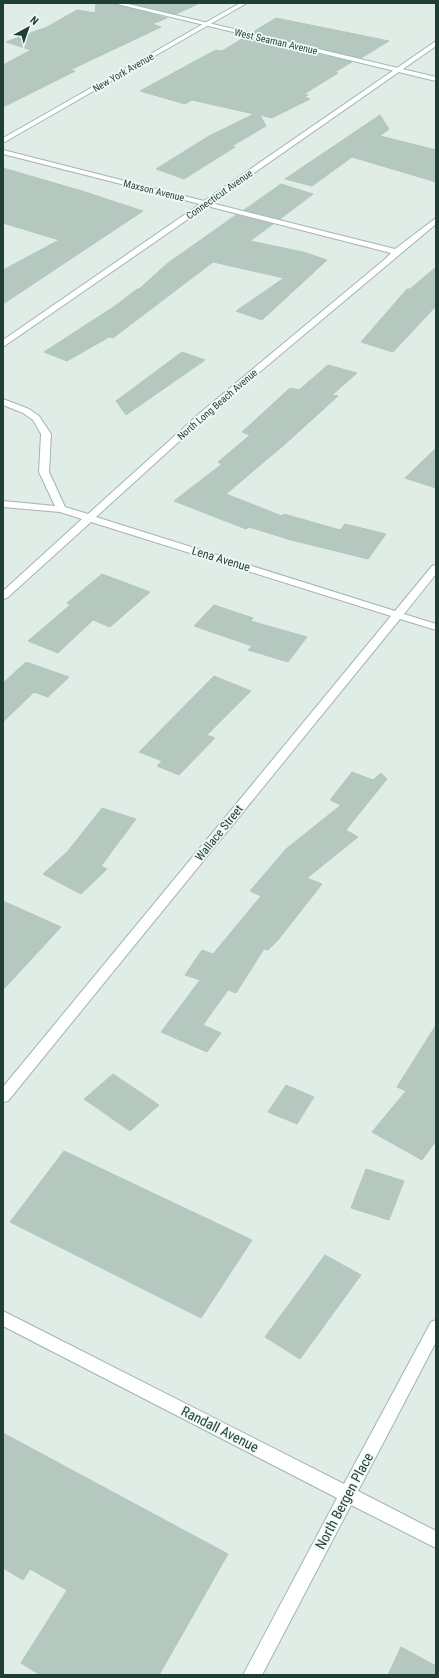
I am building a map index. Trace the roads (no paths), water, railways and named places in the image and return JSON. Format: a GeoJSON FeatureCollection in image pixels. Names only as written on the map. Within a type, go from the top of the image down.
{"type":"FeatureCollection","features":[{"type":"Feature","properties":{"kind":"street","name":"West Seaman Avenue"},"geometry":{"type":"LineString","coordinates":[[116,3],[436,79]]}},
{"type":"Feature","properties":{"kind":"street","name":"New York Avenue"},"geometry":{"type":"LineString","coordinates":[[3,141],[244,3]]}},
{"type":"Feature","properties":{"kind":"street","name":"Connecticut Avenue"},"geometry":{"type":"LineString","coordinates":[[3,344],[436,44]]}},
{"type":"Feature","properties":{"kind":"street","name":"Maxson Avenue"},"geometry":{"type":"LineString","coordinates":[[3,152],[398,252]]}},
{"type":"Feature","properties":{"kind":"street","name":"North Long Beach Avenue"},"geometry":{"type":"LineString","coordinates":[[3,596],[203,415],[436,220]]}},
{"type":"Feature","properties":{"kind":"street"},"geometry":{"type":"LineString","coordinates":[[3,402],[26,411],[36,418],[46,434],[44,472],[61,509]]}},
{"type":"Feature","properties":{"kind":"street","name":"Lena Avenue"},"geometry":{"type":"LineString","coordinates":[[3,504],[61,509],[436,627]]}},
{"type":"Feature","properties":{"kind":"street","name":"Wallace Street"},"geometry":{"type":"LineString","coordinates":[[3,1097],[436,568]]}},
{"type":"Feature","properties":{"kind":"street","name":"Randall Avenue"},"geometry":{"type":"LineString","coordinates":[[3,1318],[436,1540]]}},
{"type":"Feature","properties":{"kind":"street","name":"North Bergen Place"},"geometry":{"type":"LineString","coordinates":[[252,1675],[436,1328]]}}]}
